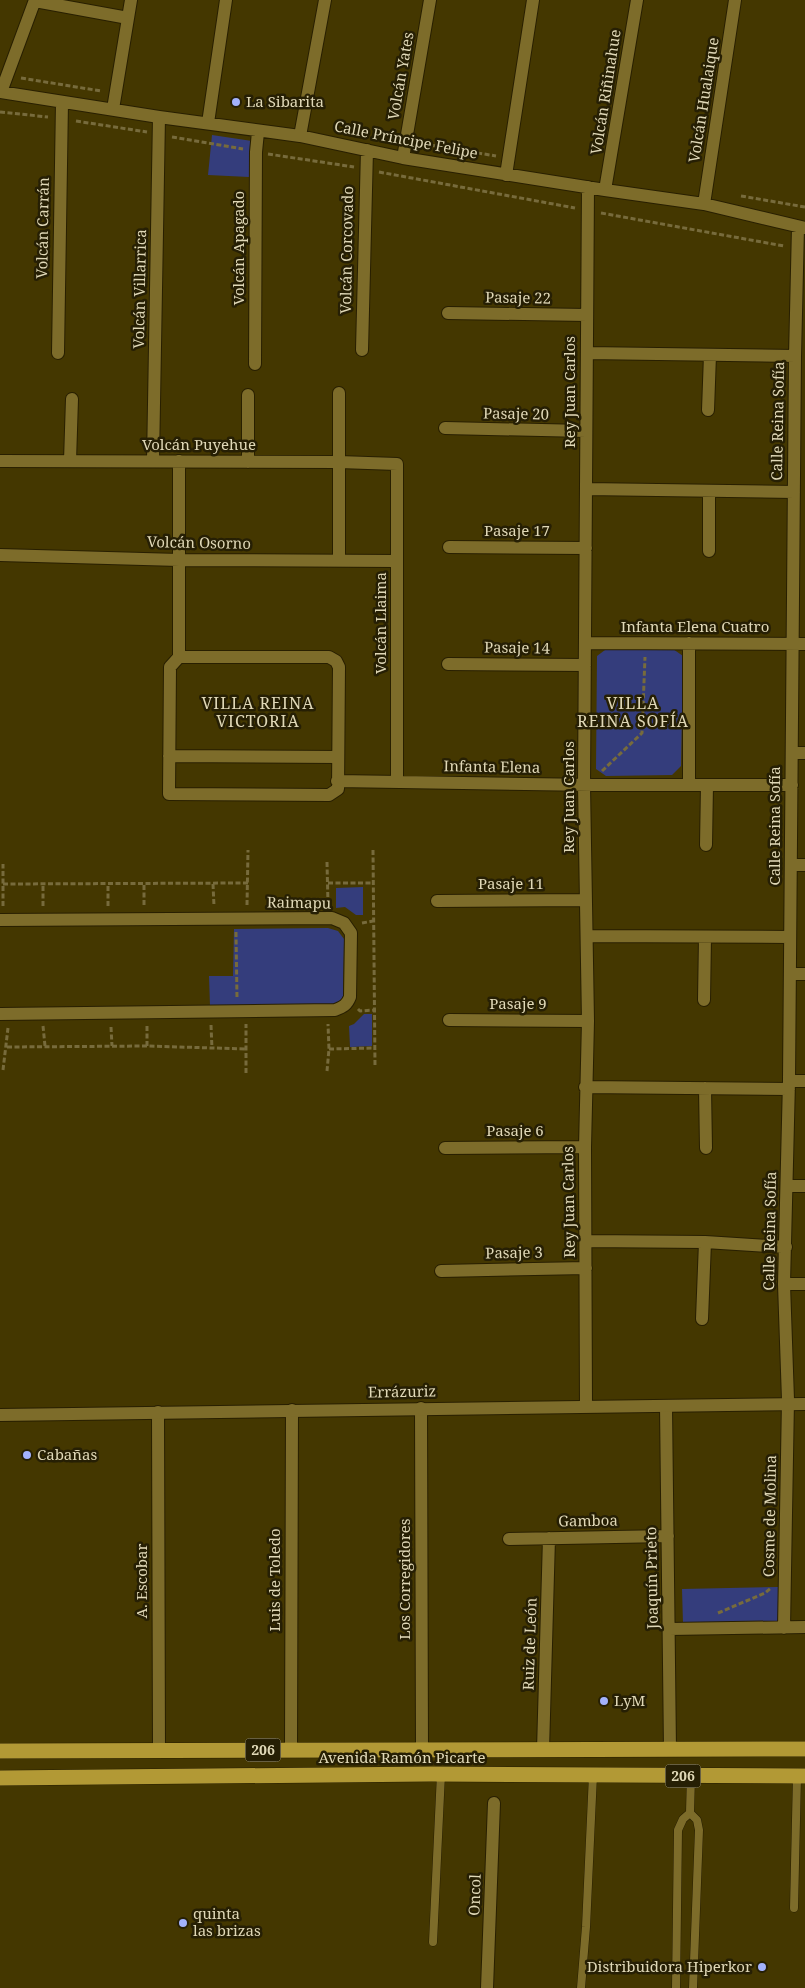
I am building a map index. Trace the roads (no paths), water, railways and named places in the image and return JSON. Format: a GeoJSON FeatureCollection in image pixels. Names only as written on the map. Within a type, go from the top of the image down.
{"type":"FeatureCollection","features":[{"type":"Feature","properties":{"kind":"highway","name":"Avenida Ramón Picarte"},"geometry":{"type":"LineString","coordinates":[[0,1751],[805,1749]]}},
{"type":"Feature","properties":{"kind":"highway"},"geometry":{"type":"LineString","coordinates":[[422,1750],[424,1764],[436,1774]]}},
{"type":"Feature","properties":{"kind":"highway","name":"Avenida Ramón Picarte"},"geometry":{"type":"LineString","coordinates":[[0,1778],[436,1774],[801,1776]]}},
{"type":"Feature","properties":{"kind":"street"},"geometry":{"type":"LineString","coordinates":[[113,109],[130,0]]}},
{"type":"Feature","properties":{"kind":"street"},"geometry":{"type":"LineString","coordinates":[[208,124],[226,0]]}},
{"type":"Feature","properties":{"kind":"street"},"geometry":{"type":"LineString","coordinates":[[300,136],[325,0]]}},
{"type":"Feature","properties":{"kind":"street","name":"Volcán Yates"},"geometry":{"type":"LineString","coordinates":[[403,158],[430,0]]}},
{"type":"Feature","properties":{"kind":"street"},"geometry":{"type":"LineString","coordinates":[[506,175],[533,0]]}},
{"type":"Feature","properties":{"kind":"street","name":"Volcán Riñinahue"},"geometry":{"type":"LineString","coordinates":[[605,190],[638,0]]}},
{"type":"Feature","properties":{"kind":"street","name":"Volcán Hualaique"},"geometry":{"type":"LineString","coordinates":[[704,204],[735,0]]}},
{"type":"Feature","properties":{"kind":"street"},"geometry":{"type":"LineString","coordinates":[[0,92],[35,1],[128,18]]}},
{"type":"Feature","properties":{"kind":"street","name":"Calle Príncipe Felipe"},"geometry":{"type":"LineString","coordinates":[[0,92],[258,132],[300,136],[403,158],[704,204],[801,228]]}},
{"type":"Feature","properties":{"kind":"street","name":"Volcán Carrán"},"geometry":{"type":"LineString","coordinates":[[58,354],[62,102]]}},
{"type":"Feature","properties":{"kind":"street","name":"Volcán Villarrica"},"geometry":{"type":"LineString","coordinates":[[153,461],[159,117]]}},
{"type":"Feature","properties":{"kind":"street","name":"Volcán Apagado"},"geometry":{"type":"LineString","coordinates":[[254,364],[256,152],[258,132]]}},
{"type":"Feature","properties":{"kind":"street","name":"Volcán Corcovado"},"geometry":{"type":"LineString","coordinates":[[362,350],[365,169],[367,150]]}},
{"type":"Feature","properties":{"kind":"street","name":"Rey Juan Carlos"},"geometry":{"type":"LineString","coordinates":[[586,1406],[585,1087],[588,1021],[584,785],[588,187]]}},
{"type":"Feature","properties":{"kind":"street","name":"Calle Reina Sofía"},"geometry":{"type":"LineString","coordinates":[[788,1404],[784,1284],[789,1085],[792,753],[799,644],[799,534],[794,492],[800,424],[795,356],[800,331],[797,248],[801,228]]}},
{"type":"Feature","properties":{"kind":"street","name":"Pasaje 22"},"geometry":{"type":"LineString","coordinates":[[448,313],[587,315]]}},
{"type":"Feature","properties":{"kind":"street"},"geometry":{"type":"LineString","coordinates":[[586,353],[795,356]]}},
{"type":"Feature","properties":{"kind":"street"},"geometry":{"type":"LineString","coordinates":[[708,410],[710,355]]}},
{"type":"Feature","properties":{"kind":"street"},"geometry":{"type":"LineString","coordinates":[[338,560],[339,393]]}},
{"type":"Feature","properties":{"kind":"street"},"geometry":{"type":"LineString","coordinates":[[248,395],[248,462]]}},
{"type":"Feature","properties":{"kind":"street"},"geometry":{"type":"LineString","coordinates":[[70,461],[72,398]]}},
{"type":"Feature","properties":{"kind":"street","name":"Pasaje 20"},"geometry":{"type":"LineString","coordinates":[[445,428],[586,431]]}},
{"type":"Feature","properties":{"kind":"street","name":"Volcán Puyehue"},"geometry":{"type":"LineString","coordinates":[[0,461],[339,462],[397,464]]}},
{"type":"Feature","properties":{"kind":"street"},"geometry":{"type":"LineString","coordinates":[[179,461],[179,657],[170,667],[169,794],[329,795],[338,789],[339,667],[336,661],[329,658],[179,657]]}},
{"type":"Feature","properties":{"kind":"street","name":"Volcán Llaima"},"geometry":{"type":"LineString","coordinates":[[397,464],[397,781]]}},
{"type":"Feature","properties":{"kind":"street"},"geometry":{"type":"LineString","coordinates":[[586,489],[794,492]]}},
{"type":"Feature","properties":{"kind":"street"},"geometry":{"type":"LineString","coordinates":[[708,551],[709,491]]}},
{"type":"Feature","properties":{"kind":"street","name":"Pasaje 17"},"geometry":{"type":"LineString","coordinates":[[449,547],[586,548]]}},
{"type":"Feature","properties":{"kind":"street","name":"Volcán Osorno"},"geometry":{"type":"LineString","coordinates":[[0,555],[179,560],[397,561]]}},
{"type":"Feature","properties":{"kind":"street","name":"Infanta Elena Cuatro"},"geometry":{"type":"LineString","coordinates":[[585,643],[799,644]]}},
{"type":"Feature","properties":{"kind":"street"},"geometry":{"type":"LineString","coordinates":[[689,643],[689,785]]}},
{"type":"Feature","properties":{"kind":"street","name":"Pasaje 14"},"geometry":{"type":"LineString","coordinates":[[448,664],[585,665]]}},
{"type":"Feature","properties":{"kind":"street"},"geometry":{"type":"LineString","coordinates":[[792,753],[805,753]]}},
{"type":"Feature","properties":{"kind":"street"},"geometry":{"type":"LineString","coordinates":[[169,756],[338,756]]}},
{"type":"Feature","properties":{"kind":"street","name":"Infanta Elena"},"geometry":{"type":"LineString","coordinates":[[337,780],[584,785],[792,785]]}},
{"type":"Feature","properties":{"kind":"street"},"geometry":{"type":"LineString","coordinates":[[706,845],[707,785]]}},
{"type":"Feature","properties":{"kind":"street"},"geometry":{"type":"LineString","coordinates":[[791,865],[805,865]]}},
{"type":"Feature","properties":{"kind":"street","name":"Pasaje 11"},"geometry":{"type":"LineString","coordinates":[[437,901],[585,900]]}},
{"type":"Feature","properties":{"kind":"street","name":"Raimapu"},"geometry":{"type":"LineString","coordinates":[[1,920],[328,918],[344,923],[351,933],[350,996],[348,1003],[343,1008],[242,1012],[4,1014]]}},
{"type":"Feature","properties":{"kind":"street"},"geometry":{"type":"LineString","coordinates":[[587,936],[790,938]]}},
{"type":"Feature","properties":{"kind":"street"},"geometry":{"type":"LineString","coordinates":[[704,1000],[705,937]]}},
{"type":"Feature","properties":{"kind":"street"},"geometry":{"type":"LineString","coordinates":[[790,974],[805,974]]}},
{"type":"Feature","properties":{"kind":"street","name":"Pasaje 9"},"geometry":{"type":"LineString","coordinates":[[449,1020],[588,1021]]}},
{"type":"Feature","properties":{"kind":"street"},"geometry":{"type":"LineString","coordinates":[[585,1087],[706,1088],[789,1085],[805,1081]]}},
{"type":"Feature","properties":{"kind":"street"},"geometry":{"type":"LineString","coordinates":[[706,1088],[706,1148]]}},
{"type":"Feature","properties":{"kind":"street","name":"Pasaje 6"},"geometry":{"type":"LineString","coordinates":[[445,1148],[585,1147]]}},
{"type":"Feature","properties":{"kind":"street"},"geometry":{"type":"LineString","coordinates":[[787,1186],[805,1186]]}},
{"type":"Feature","properties":{"kind":"street"},"geometry":{"type":"LineString","coordinates":[[586,1241],[704,1242],[786,1247]]}},
{"type":"Feature","properties":{"kind":"street"},"geometry":{"type":"LineString","coordinates":[[702,1319],[704,1242]]}},
{"type":"Feature","properties":{"kind":"street","name":"Pasaje 3"},"geometry":{"type":"LineString","coordinates":[[441,1271],[586,1268]]}},
{"type":"Feature","properties":{"kind":"street"},"geometry":{"type":"LineString","coordinates":[[784,1284],[805,1284]]}},
{"type":"Feature","properties":{"kind":"street","name":"Cosme de Molina"},"geometry":{"type":"LineString","coordinates":[[784,1628],[788,1404]]}},
{"type":"Feature","properties":{"kind":"street","name":"Errázuriz"},"geometry":{"type":"LineString","coordinates":[[0,1415],[805,1404]]}},
{"type":"Feature","properties":{"kind":"street","name":"Joaquín Prieto"},"geometry":{"type":"LineString","coordinates":[[666,1406],[670,1750]]}},
{"type":"Feature","properties":{"kind":"street","name":"Los Corregidores"},"geometry":{"type":"LineString","coordinates":[[421,1408],[422,1750]]}},
{"type":"Feature","properties":{"kind":"street","name":"Luis de Toledo"},"geometry":{"type":"LineString","coordinates":[[291,1750],[292,1410]]}},
{"type":"Feature","properties":{"kind":"street","name":"A. Escobar"},"geometry":{"type":"LineString","coordinates":[[158,1412],[159,1751]]}},
{"type":"Feature","properties":{"kind":"street","name":"Gamboa"},"geometry":{"type":"LineString","coordinates":[[509,1539],[668,1536]]}},
{"type":"Feature","properties":{"kind":"street","name":"Ruiz de León"},"geometry":{"type":"LineString","coordinates":[[543,1750],[549,1538]]}},
{"type":"Feature","properties":{"kind":"street"},"geometry":{"type":"LineString","coordinates":[[669,1629],[805,1627]]}},
{"type":"Feature","properties":{"kind":"street","name":"Oncol"},"geometry":{"type":"LineString","coordinates":[[487,1988],[494,1803]]}},
{"type":"Feature","properties":{"kind":"lane"},"geometry":{"type":"LineString","coordinates":[[434,1942],[436,1774]]}},
{"type":"Feature","properties":{"kind":"lane"},"geometry":{"type":"LineString","coordinates":[[580,1988],[586,1927],[593,1775]]}},
{"type":"Feature","properties":{"kind":"lane"},"geometry":{"type":"LineString","coordinates":[[676,1988],[678,1830],[683,1820],[690,1813],[691,1776]]}},
{"type":"Feature","properties":{"kind":"lane"},"geometry":{"type":"LineString","coordinates":[[794,1908],[801,1776]]}},
{"type":"Feature","properties":{"kind":"lane"},"geometry":{"type":"LineString","coordinates":[[690,1813],[697,1820],[699,1830],[693,1988]]}},
{"type":"Feature","properties":{"kind":"place","name":"La Sibarita"},"geometry":{"type":"Point","coordinates":[236,102]}},
{"type":"Feature","properties":{"kind":"place","name":"Cabañas"},"geometry":{"type":"Point","coordinates":[27,1455]}},
{"type":"Feature","properties":{"kind":"place","name":"LyM"},"geometry":{"type":"Point","coordinates":[604,1701]}},
{"type":"Feature","properties":{"kind":"place","name":"quinta las brizas"},"geometry":{"type":"Point","coordinates":[183,1923]}},
{"type":"Feature","properties":{"kind":"place","name":"Distribuidora Hiperkor"},"geometry":{"type":"Point","coordinates":[762,1967]}},
{"type":"Feature","properties":{"kind":"district","name":"VILLA REINA VICTORIA"},"geometry":{"type":"Point","coordinates":[258,712]}},
{"type":"Feature","properties":{"kind":"district","name":"VILLA REINA SOFÍA"},"geometry":{"type":"Point","coordinates":[633,712]}}]}
